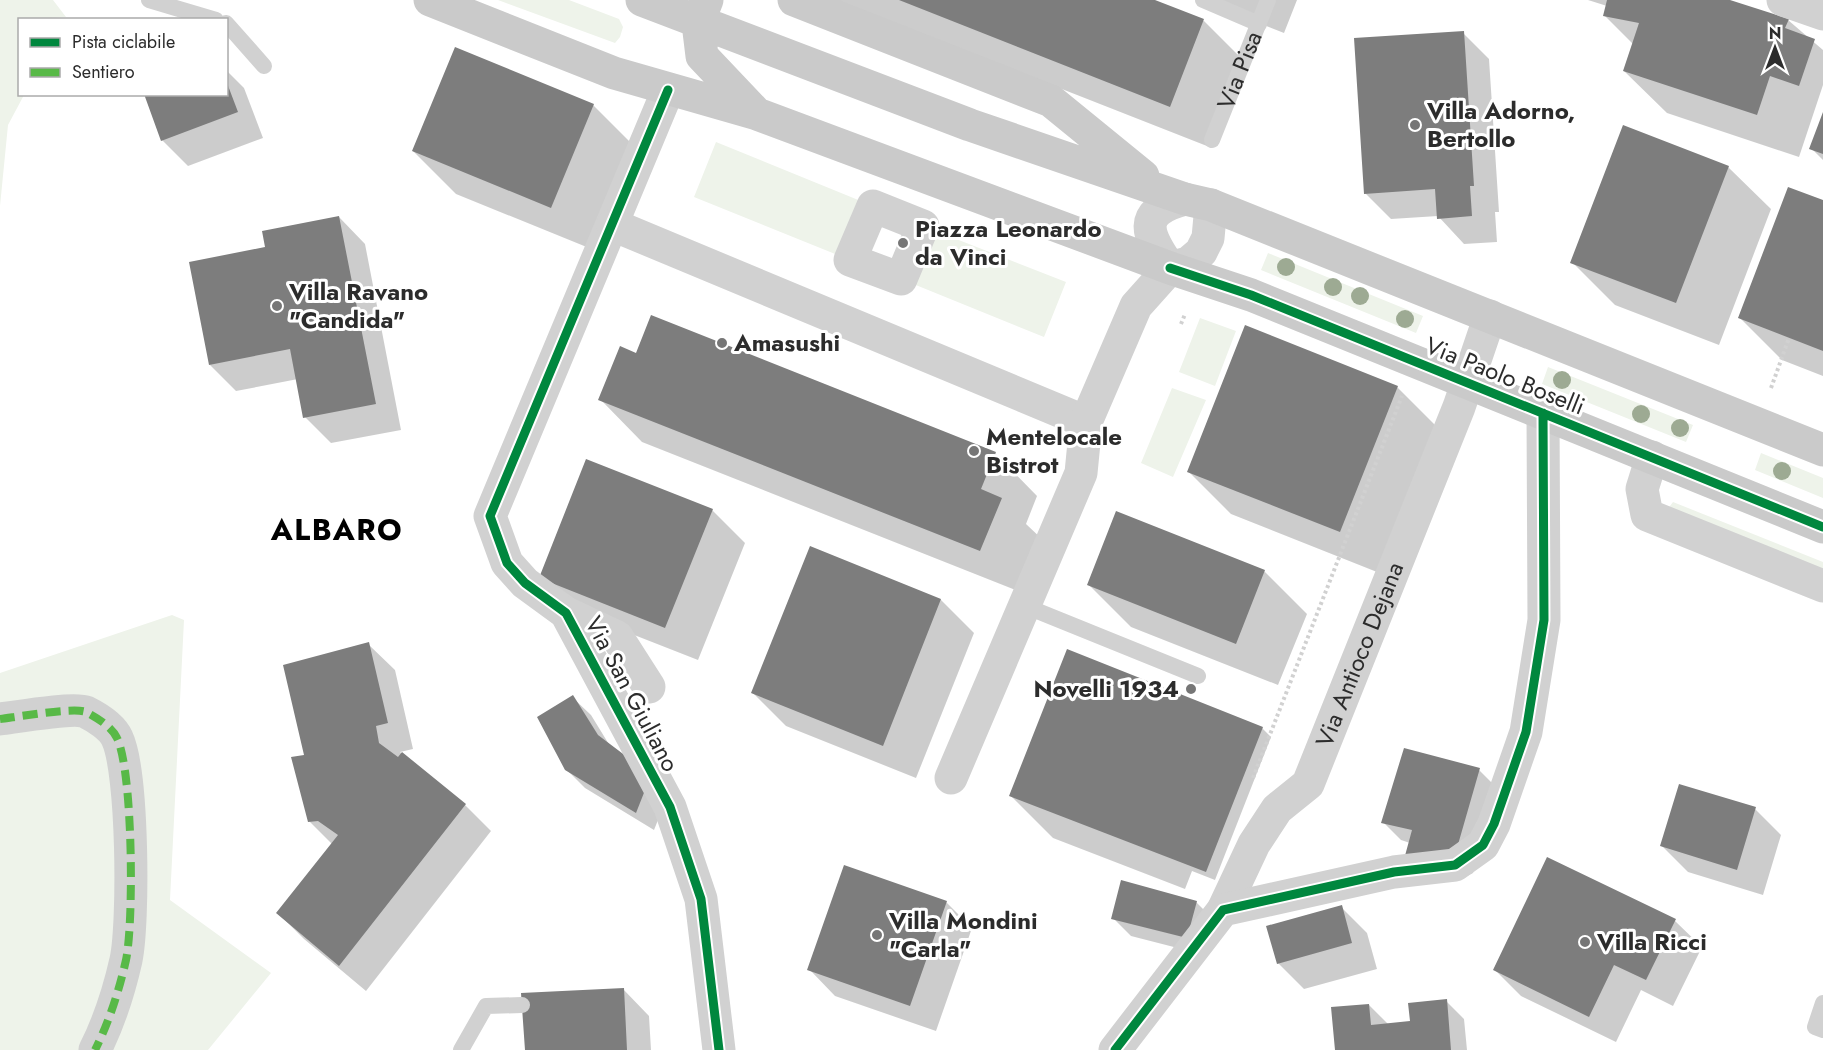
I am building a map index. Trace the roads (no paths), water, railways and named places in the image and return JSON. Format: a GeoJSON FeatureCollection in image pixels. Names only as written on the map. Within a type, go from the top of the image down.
{"type":"FeatureCollection","features":[{"type":"Feature","properties":{"kind":"main road"},"geometry":{"type":"LineString","coordinates":[[430,0],[590,64],[668,90],[757,114],[1170,268]]}},
{"type":"Feature","properties":{"kind":"main road"},"geometry":{"type":"LineString","coordinates":[[642,0],[702,11],[970,125],[1185,198]]}},
{"type":"Feature","properties":{"kind":"main road"},"geometry":{"type":"LineString","coordinates":[[794,0],[1051,101],[1185,198]]}},
{"type":"Feature","properties":{"kind":"main road"},"geometry":{"type":"LineString","coordinates":[[702,11],[702,56],[757,114]]}},
{"type":"Feature","properties":{"kind":"main road","name":"Via Paolo Boselli"},"geometry":{"type":"LineString","coordinates":[[1185,198],[1490,316],[1823,450]]}},
{"type":"Feature","properties":{"kind":"main road","name":"Via Paolo Boselli"},"geometry":{"type":"LineString","coordinates":[[1170,268],[1251,295],[1823,527]]}},
{"type":"Feature","properties":{"kind":"street"},"geometry":{"type":"LineString","coordinates":[[1783,0],[1823,14]]}},
{"type":"Feature","properties":{"kind":"street"},"geometry":{"type":"LineString","coordinates":[[668,90],[613,225],[1086,422]]}},
{"type":"Feature","properties":{"kind":"street"},"geometry":{"type":"LineString","coordinates":[[951,778],[1081,473],[1086,422],[1136,306],[1170,268],[1188,263],[1201,252],[1208,238],[1185,198],[1167,204],[1155,213],[1148,229],[1152,242],[1170,268]]}},
{"type":"Feature","properties":{"kind":"street","name":"Via San Giuliano"},"geometry":{"type":"LineString","coordinates":[[613,225],[489,516],[507,563],[525,583],[566,613],[617,637],[649,687]]}},
{"type":"Feature","properties":{"kind":"street","name":"Via Antioco Dejana"},"geometry":{"type":"LineString","coordinates":[[1115,1050],[1223,910],[1254,844],[1277,809],[1308,784],[1467,381],[1490,316]]}},
{"type":"Feature","properties":{"kind":"street"},"geometry":{"type":"LineString","coordinates":[[1223,910],[1374,876],[1455,865],[1483,845],[1494,824],[1526,732],[1544,620],[1544,413]]}},
{"type":"Feature","properties":{"kind":"street"},"geometry":{"type":"LineString","coordinates":[[1652,457],[1642,489],[1647,515],[1823,586]]}},
{"type":"Feature","properties":{"kind":"street","name":"Via San Giuliano"},"geometry":{"type":"LineString","coordinates":[[566,613],[670,807],[701,898],[719,1050]]}},
{"type":"Feature","properties":{"kind":"street"},"geometry":{"type":"LineString","coordinates":[[0,719],[84,711],[103,723],[116,736],[124,763],[131,870],[126,958],[107,1026],[95,1050]]}},
{"type":"Feature","properties":{"kind":"lane"},"geometry":{"type":"LineString","coordinates":[[149,0],[209,18]]}},
{"type":"Feature","properties":{"kind":"lane"},"geometry":{"type":"LineString","coordinates":[[1203,0],[1259,24]]}},
{"type":"Feature","properties":{"kind":"lane","name":"Via Pisa"},"geometry":{"type":"LineString","coordinates":[[1212,140],[1268,0]]}},
{"type":"Feature","properties":{"kind":"lane"},"geometry":{"type":"LineString","coordinates":[[228,25],[264,66]]}},
{"type":"Feature","properties":{"kind":"lane"},"geometry":{"type":"LineString","coordinates":[[1025,606],[1198,676]]}},
{"type":"Feature","properties":{"kind":"lane"},"geometry":{"type":"LineString","coordinates":[[1823,1003],[1815,1027],[1823,1030]]}},
{"type":"Feature","properties":{"kind":"lane"},"geometry":{"type":"LineString","coordinates":[[461,1050],[486,1006],[522,1005]]}},
{"type":"Feature","properties":{"kind":"place","name":"Villa Adorno, Bertollo"},"geometry":{"type":"Point","coordinates":[1415,125]}},
{"type":"Feature","properties":{"kind":"place","name":"Piazza Leonardo da Vinci"},"geometry":{"type":"Point","coordinates":[903,243]}},
{"type":"Feature","properties":{"kind":"place","name":"Villa Ravano \"Candida\""},"geometry":{"type":"Point","coordinates":[277,306]}},
{"type":"Feature","properties":{"kind":"place","name":"Amasushi"},"geometry":{"type":"Point","coordinates":[722,343]}},
{"type":"Feature","properties":{"kind":"place","name":"Mentelocale Bistrot"},"geometry":{"type":"Point","coordinates":[974,451]}},
{"type":"Feature","properties":{"kind":"place","name":"Novelli 1934"},"geometry":{"type":"Point","coordinates":[1191,689]}},
{"type":"Feature","properties":{"kind":"place","name":"Villa Mondini \"Carla\""},"geometry":{"type":"Point","coordinates":[877,935]}},
{"type":"Feature","properties":{"kind":"place","name":"Villa Ricci"},"geometry":{"type":"Point","coordinates":[1585,942]}},
{"type":"Feature","properties":{"kind":"district","name":"ALBARO"},"geometry":{"type":"Point","coordinates":[337,530]}}]}
